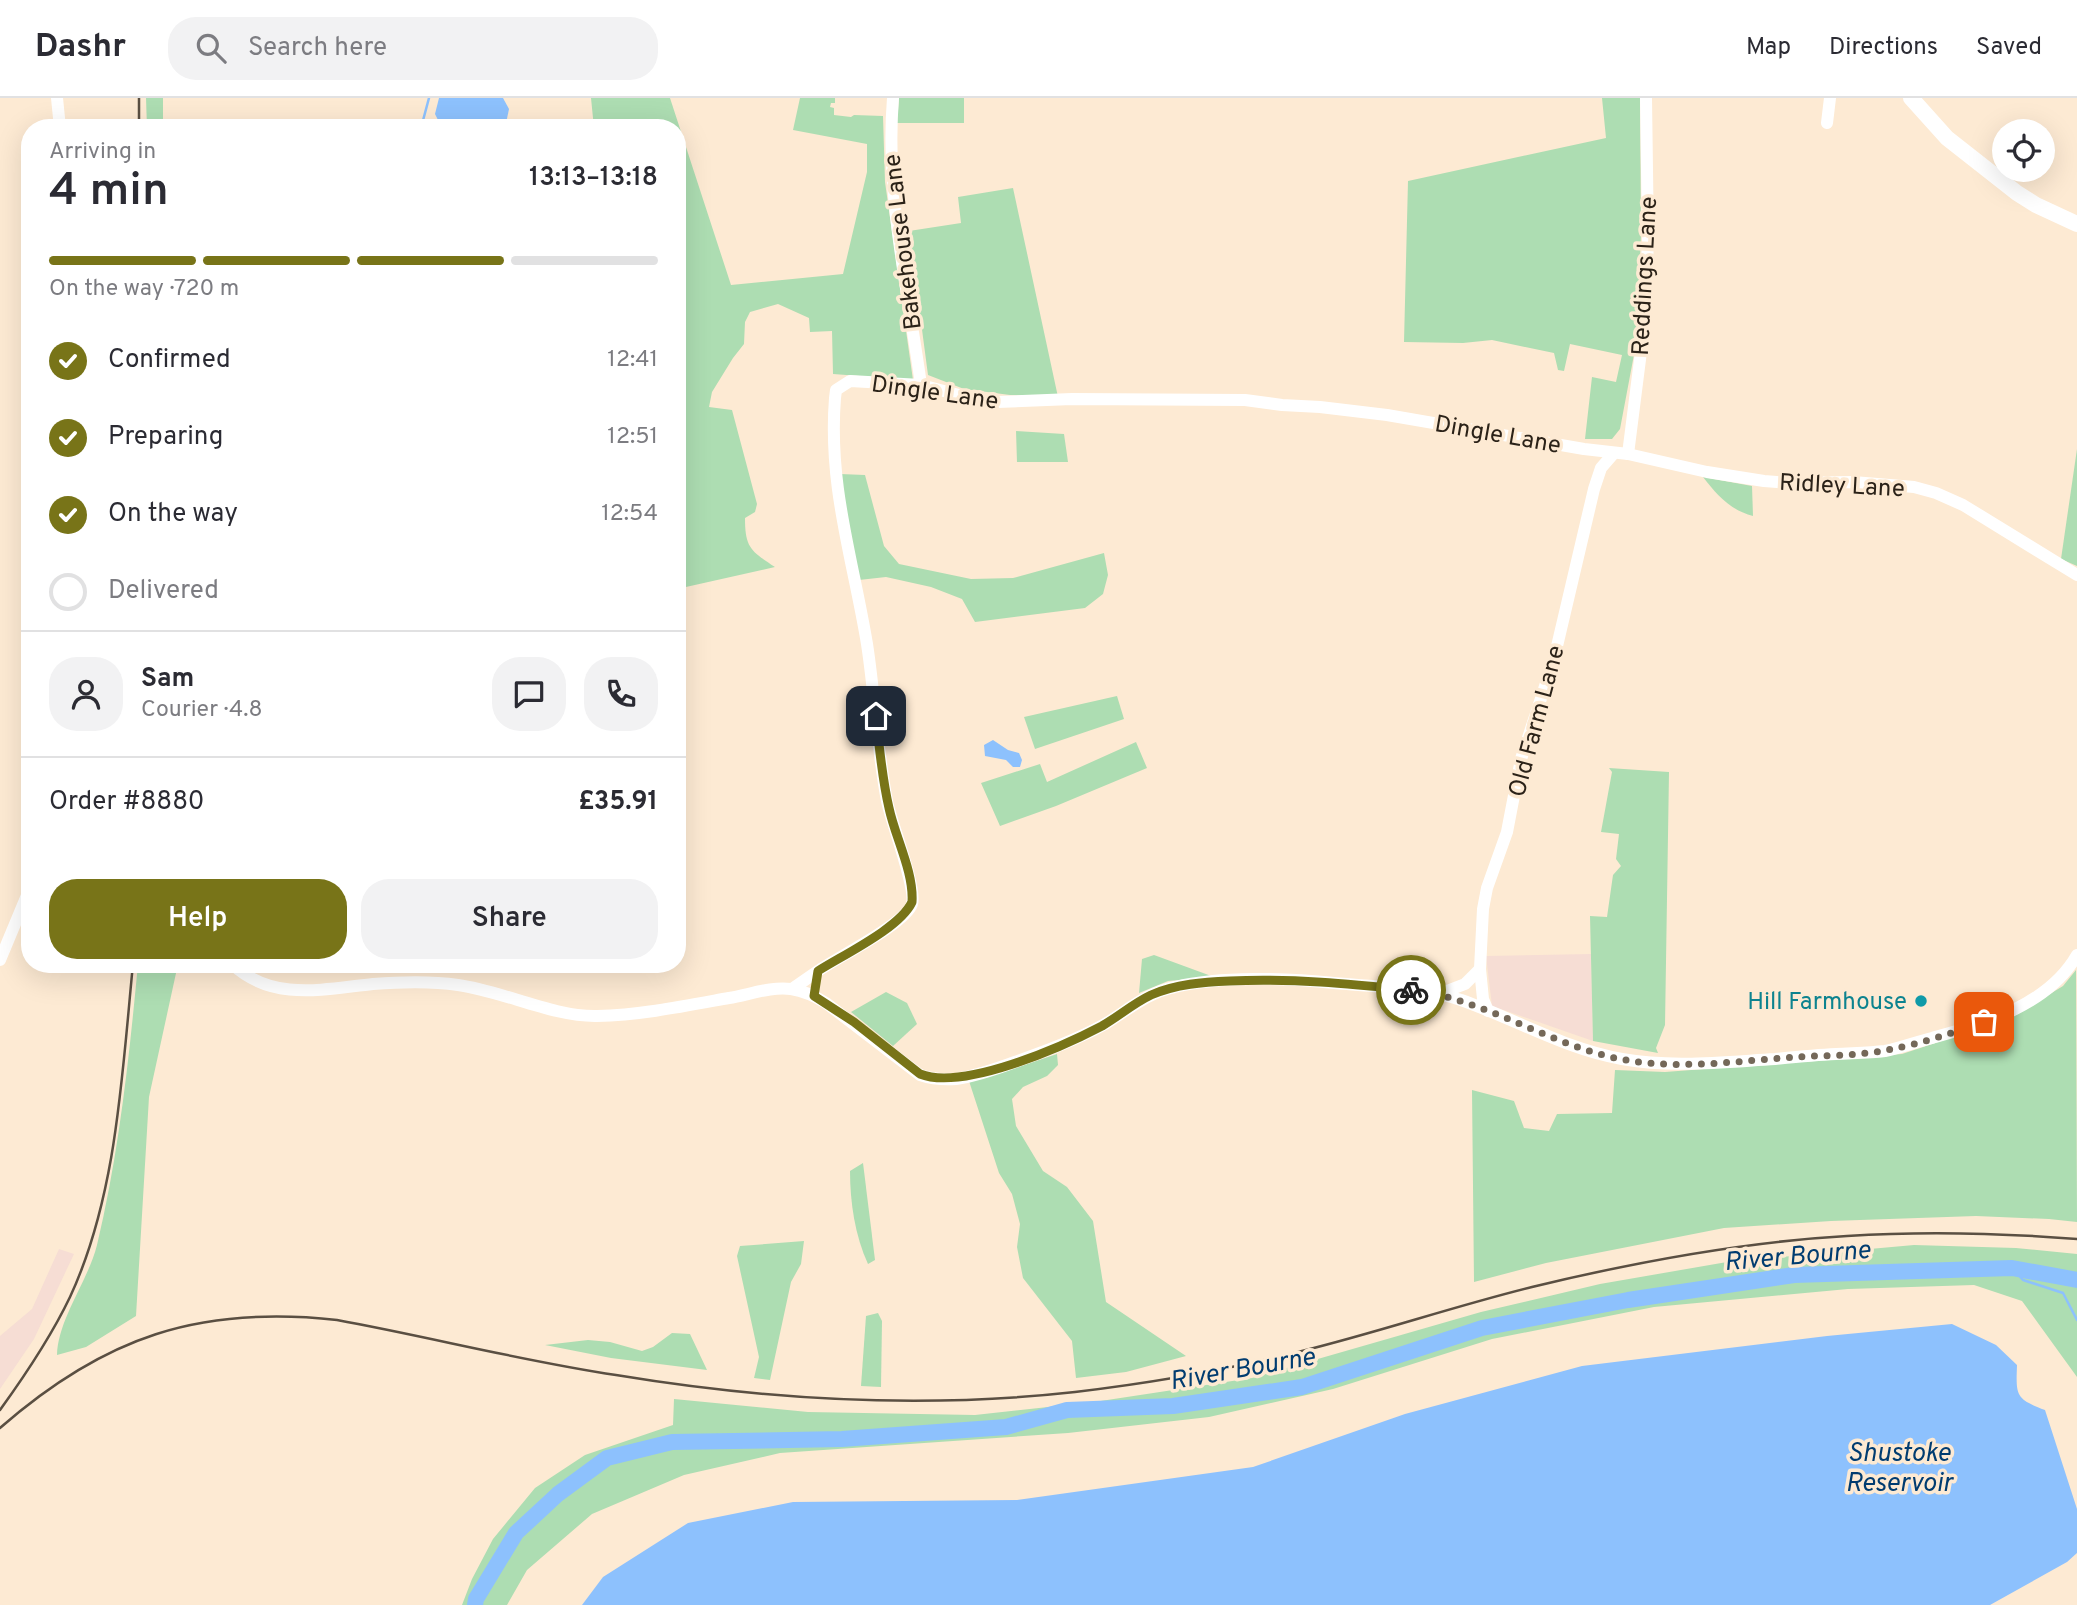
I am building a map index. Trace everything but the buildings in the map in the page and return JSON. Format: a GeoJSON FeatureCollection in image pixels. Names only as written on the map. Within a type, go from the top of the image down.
{"type":"FeatureCollection","features":[{"type":"Feature","properties":{"kind":"main road"},"geometry":{"type":"LineString","coordinates":[[1911,98],[1947,138],[2009,187],[2036,205],[2077,224]]}},
{"type":"Feature","properties":{"kind":"street"},"geometry":{"type":"LineString","coordinates":[[57,98],[59,119]]}},
{"type":"Feature","properties":{"kind":"street","name":"Bakehouse Lane"},"geometry":{"type":"LineString","coordinates":[[893,98],[893,184],[920,385]]}},
{"type":"Feature","properties":{"kind":"street","name":"Reddings Lane"},"geometry":{"type":"LineString","coordinates":[[1628,454],[1644,328],[1648,258],[1646,98]]}},
{"type":"Feature","properties":{"kind":"street"},"geometry":{"type":"LineString","coordinates":[[1827,123],[1830,98]]}},
{"type":"Feature","properties":{"kind":"street","name":"Dingle Lane"},"geometry":{"type":"LineString","coordinates":[[792,989],[896,921],[910,907],[913,897],[884,783],[867,646],[838,504],[835,463],[836,390],[850,381],[920,385],[978,400],[997,402],[1072,399],[1245,400],[1320,407],[1387,415],[1628,454]]}},
{"type":"Feature","properties":{"kind":"street"},"geometry":{"type":"LineString","coordinates":[[1584,449],[1599,473]]}},
{"type":"Feature","properties":{"kind":"street","name":"Old Farm Lane"},"geometry":{"type":"LineString","coordinates":[[1488,1011],[1483,999],[1480,969],[1483,909],[1487,888],[1507,832],[1521,759],[1553,659],[1599,473],[1614,453]]}},
{"type":"Feature","properties":{"kind":"street","name":"Ridley Lane"},"geometry":{"type":"LineString","coordinates":[[1628,454],[1707,472],[1764,481],[1875,483],[1925,490],[1963,505],[2077,575]]}},
{"type":"Feature","properties":{"kind":"street"},"geometry":{"type":"LineString","coordinates":[[0,960],[21,911]]}},
{"type":"Feature","properties":{"kind":"street"},"geometry":{"type":"LineString","coordinates":[[244,973],[266,985],[290,991],[397,982],[444,983],[492,992],[569,1013],[593,1016],[667,1009],[792,989],[814,996],[854,1022],[920,1074],[930,1078],[958,1079],[1067,1043],[1103,1025],[1152,994],[1175,986],[1214,982],[1292,980],[1439,994],[1591,1052],[1650,1062],[1687,1064],[1885,1051],[1997,1018],[2052,985],[2077,955]]}},
{"type":"Feature","properties":{"kind":"street"},"geometry":{"type":"LineString","coordinates":[[1439,994],[1465,984],[1480,969]]}},
{"type":"Feature","properties":{"kind":"street"},"geometry":{"type":"LineString","coordinates":[[814,996],[818,971]]}},
{"type":"Feature","properties":{"kind":"shaded area"},"geometry":{"type":"Polygon","coordinates":[[[1591,954],[1593,1041],[1492,1006],[1486,956],[1591,954]]]}},
{"type":"Feature","properties":{"kind":"shaded area"},"geometry":{"type":"Polygon","coordinates":[[[59,1249],[74,1254],[34,1339],[0,1389],[0,1336],[32,1309],[59,1249]]]}},
{"type":"Feature","properties":{"kind":"green space"},"geometry":{"type":"Polygon","coordinates":[[[146,98],[163,98],[163,119],[147,119],[146,98]]]}},
{"type":"Feature","properties":{"kind":"green space"},"geometry":{"type":"Polygon","coordinates":[[[591,98],[670,98],[677,119],[593,119],[591,98]]]}},
{"type":"Feature","properties":{"kind":"green space"},"geometry":{"type":"Polygon","coordinates":[[[800,98],[835,98],[835,103],[831,103],[830,107],[834,108],[834,115],[883,116],[885,182],[913,380],[833,374],[832,331],[810,332],[809,318],[778,304],[750,312],[745,322],[744,344],[712,392],[709,407],[732,410],[757,504],[755,512],[745,518],[746,536],[751,548],[775,567],[686,587],[686,147],[731,285],[843,274],[867,172],[867,144],[793,130],[800,98]]]}},
{"type":"Feature","properties":{"kind":"green space"},"geometry":{"type":"Polygon","coordinates":[[[899,98],[964,98],[964,123],[897,123],[899,98]]]}},
{"type":"Feature","properties":{"kind":"green space"},"geometry":{"type":"Polygon","coordinates":[[[1602,98],[1640,98],[1641,235],[1636,344],[1620,429],[1612,439],[1585,439],[1592,377],[1616,382],[1622,355],[1570,344],[1564,371],[1558,370],[1554,353],[1492,340],[1463,343],[1404,342],[1408,181],[1606,138],[1602,98]]]}},
{"type":"Feature","properties":{"kind":"green space"},"geometry":{"type":"Polygon","coordinates":[[[1013,188],[1058,397],[964,389],[928,375],[909,231],[961,223],[958,197],[1013,188]]]}},
{"type":"Feature","properties":{"kind":"green space"},"geometry":{"type":"Polygon","coordinates":[[[1016,431],[1064,434],[1068,462],[1017,462],[1016,431]]]}},
{"type":"Feature","properties":{"kind":"green space"},"geometry":{"type":"Polygon","coordinates":[[[2077,449],[2077,566],[2061,559],[2077,449]]]}},
{"type":"Feature","properties":{"kind":"green space"},"geometry":{"type":"Polygon","coordinates":[[[840,474],[865,475],[884,546],[899,564],[971,579],[1013,578],[1104,553],[1108,575],[1103,594],[1085,608],[975,622],[962,599],[931,587],[886,577],[859,580],[840,474]]]}},
{"type":"Feature","properties":{"kind":"green space"},"geometry":{"type":"Polygon","coordinates":[[[1703,477],[1752,486],[1753,516],[1737,510],[1725,501],[1703,477]]]}},
{"type":"Feature","properties":{"kind":"green space"},"geometry":{"type":"Polygon","coordinates":[[[1117,696],[1124,719],[1035,749],[1024,717],[1117,696]]]}},
{"type":"Feature","properties":{"kind":"green space"},"geometry":{"type":"Polygon","coordinates":[[[1136,742],[1147,768],[1000,826],[981,783],[1040,764],[1047,782],[1136,742]]]}},
{"type":"Feature","properties":{"kind":"green space"},"geometry":{"type":"Polygon","coordinates":[[[1609,768],[1669,772],[1665,1025],[1656,1048],[1658,1053],[1593,1041],[1590,916],[1607,917],[1613,875],[1621,866],[1616,859],[1619,834],[1601,832],[1612,772],[1609,768]]]}},
{"type":"Feature","properties":{"kind":"green space"},"geometry":{"type":"Polygon","coordinates":[[[1154,955],[1214,977],[1168,981],[1139,993],[1142,959],[1154,955]]]}},
{"type":"Feature","properties":{"kind":"green space"},"geometry":{"type":"Polygon","coordinates":[[[2076,970],[2077,1222],[1976,1216],[1724,1228],[1546,1263],[1474,1282],[1472,1090],[1514,1101],[1524,1128],[1549,1131],[1557,1114],[1612,1113],[1615,1070],[1665,1072],[1902,1054],[2011,1018],[2063,986],[2076,970]]]}},
{"type":"Feature","properties":{"kind":"green space"},"geometry":{"type":"Polygon","coordinates":[[[137,973],[176,973],[149,1097],[136,1316],[86,1347],[57,1355],[62,1328],[97,1245],[111,1176],[137,973]]]}},
{"type":"Feature","properties":{"kind":"green space"},"geometry":{"type":"Polygon","coordinates":[[[886,992],[907,1003],[917,1024],[893,1046],[851,1012],[886,992]]]}},
{"type":"Feature","properties":{"kind":"green space"},"geometry":{"type":"Polygon","coordinates":[[[1057,1054],[1058,1065],[1047,1076],[1023,1087],[1012,1099],[1016,1126],[1043,1171],[1067,1187],[1093,1221],[1106,1302],[1186,1356],[1126,1372],[1076,1378],[1072,1341],[1023,1278],[1017,1247],[1020,1224],[1012,1194],[999,1173],[969,1081],[1057,1054]]]}},
{"type":"Feature","properties":{"kind":"green space"},"geometry":{"type":"Polygon","coordinates":[[[863,1163],[875,1260],[868,1264],[857,1230],[850,1183],[850,1171],[863,1163]]]}},
{"type":"Feature","properties":{"kind":"green space"},"geometry":{"type":"Polygon","coordinates":[[[804,1241],[801,1264],[791,1282],[770,1380],[754,1378],[759,1357],[737,1256],[740,1246],[804,1241]]]}},
{"type":"Feature","properties":{"kind":"green space"},"geometry":{"type":"Polygon","coordinates":[[[1914,1245],[2016,1248],[2077,1254],[2077,1377],[2022,1301],[1974,1285],[1848,1289],[1654,1307],[1492,1339],[1333,1389],[1209,1417],[1068,1433],[780,1453],[684,1475],[592,1514],[527,1570],[507,1605],[462,1605],[493,1539],[535,1488],[585,1455],[673,1425],[674,1399],[808,1412],[975,1415],[1094,1402],[1252,1378],[1481,1312],[1600,1284],[1727,1262],[1914,1245]]]}},
{"type":"Feature","properties":{"kind":"green space"},"geometry":{"type":"Polygon","coordinates":[[[878,1313],[882,1321],[881,1387],[861,1386],[866,1316],[878,1313]]]}},
{"type":"Feature","properties":{"kind":"green space"},"geometry":{"type":"Polygon","coordinates":[[[672,1333],[690,1334],[707,1370],[611,1358],[545,1345],[588,1340],[610,1342],[642,1351],[653,1347],[672,1333]]]}},
{"type":"Feature","properties":{"kind":"water"},"geometry":{"type":"Polygon","coordinates":[[[439,98],[503,98],[509,109],[507,119],[438,119],[435,114],[439,98]]]}},
{"type":"Feature","properties":{"kind":"water"},"geometry":{"type":"Polygon","coordinates":[[[993,740],[1008,750],[1019,753],[1022,760],[1020,767],[1013,767],[1006,760],[985,756],[984,745],[993,740]]]}},
{"type":"Feature","properties":{"kind":"water","name":"Shustoke Reservoir"},"geometry":{"type":"Polygon","coordinates":[[[1952,1324],[1996,1345],[2017,1365],[2019,1395],[2028,1403],[2045,1410],[2077,1509],[2077,1553],[2067,1562],[1990,1605],[582,1605],[603,1577],[688,1523],[793,1502],[1017,1500],[1253,1467],[1405,1414],[1582,1366],[1827,1336],[1952,1324]]]}},
{"type":"Feature","properties":{"kind":"waterway"},"geometry":{"type":"LineString","coordinates":[[423,119],[429,98]]}},
{"type":"Feature","properties":{"kind":"waterway"},"geometry":{"type":"LineString","coordinates":[[2012,1268],[2023,1280],[2063,1293],[2077,1320]]}},
{"type":"Feature","properties":{"kind":"waterway","name":"River Bourne"},"geometry":{"type":"LineString","coordinates":[[475,1605],[476,1599],[516,1533],[558,1494],[607,1458],[672,1442],[842,1439],[1006,1427],[1067,1410],[1173,1406],[1302,1387],[1482,1328],[1628,1300],[1794,1275],[2012,1268],[2077,1280]]}},
{"type":"Feature","properties":{"kind":"railway"},"geometry":{"type":"LineString","coordinates":[[139,98],[139,119]]}},
{"type":"Feature","properties":{"kind":"railway"},"geometry":{"type":"LineString","coordinates":[[0,1410],[38,1355],[63,1312],[86,1258],[108,1176],[115,1134],[132,973]]}},
{"type":"Feature","properties":{"kind":"railway"},"geometry":{"type":"LineString","coordinates":[[0,1428],[77,1371],[116,1350],[156,1334],[197,1324],[241,1318],[337,1320],[581,1369],[730,1391],[845,1399],[960,1400],[1075,1392],[1217,1370],[1331,1344],[1532,1287],[1649,1261],[1728,1248],[1847,1236],[1933,1233],[2077,1239]]}},
{"type":"Feature","properties":{"kind":"way so far"},"geometry":{"type":"LineString","coordinates":[[1411,990],[1462,1001],[1591,1052],[1650,1062],[1687,1064],[1885,1051],[1984,1022]]}},
{"type":"Feature","properties":{"kind":"place","name":"Hill Farmhouse"},"geometry":{"type":"Point","coordinates":[1921,1001]}},
{"type":"Feature","properties":{"kind":"route"},"geometry":{"type":"LineString","coordinates":[[876,716],[889,809],[911,884],[912,902],[905,914],[885,930],[818,971],[814,996],[854,1022],[920,1074],[930,1078],[958,1079],[991,1070],[1067,1043],[1103,1025],[1152,994],[1175,986],[1274,979],[1411,990]]}}]}
